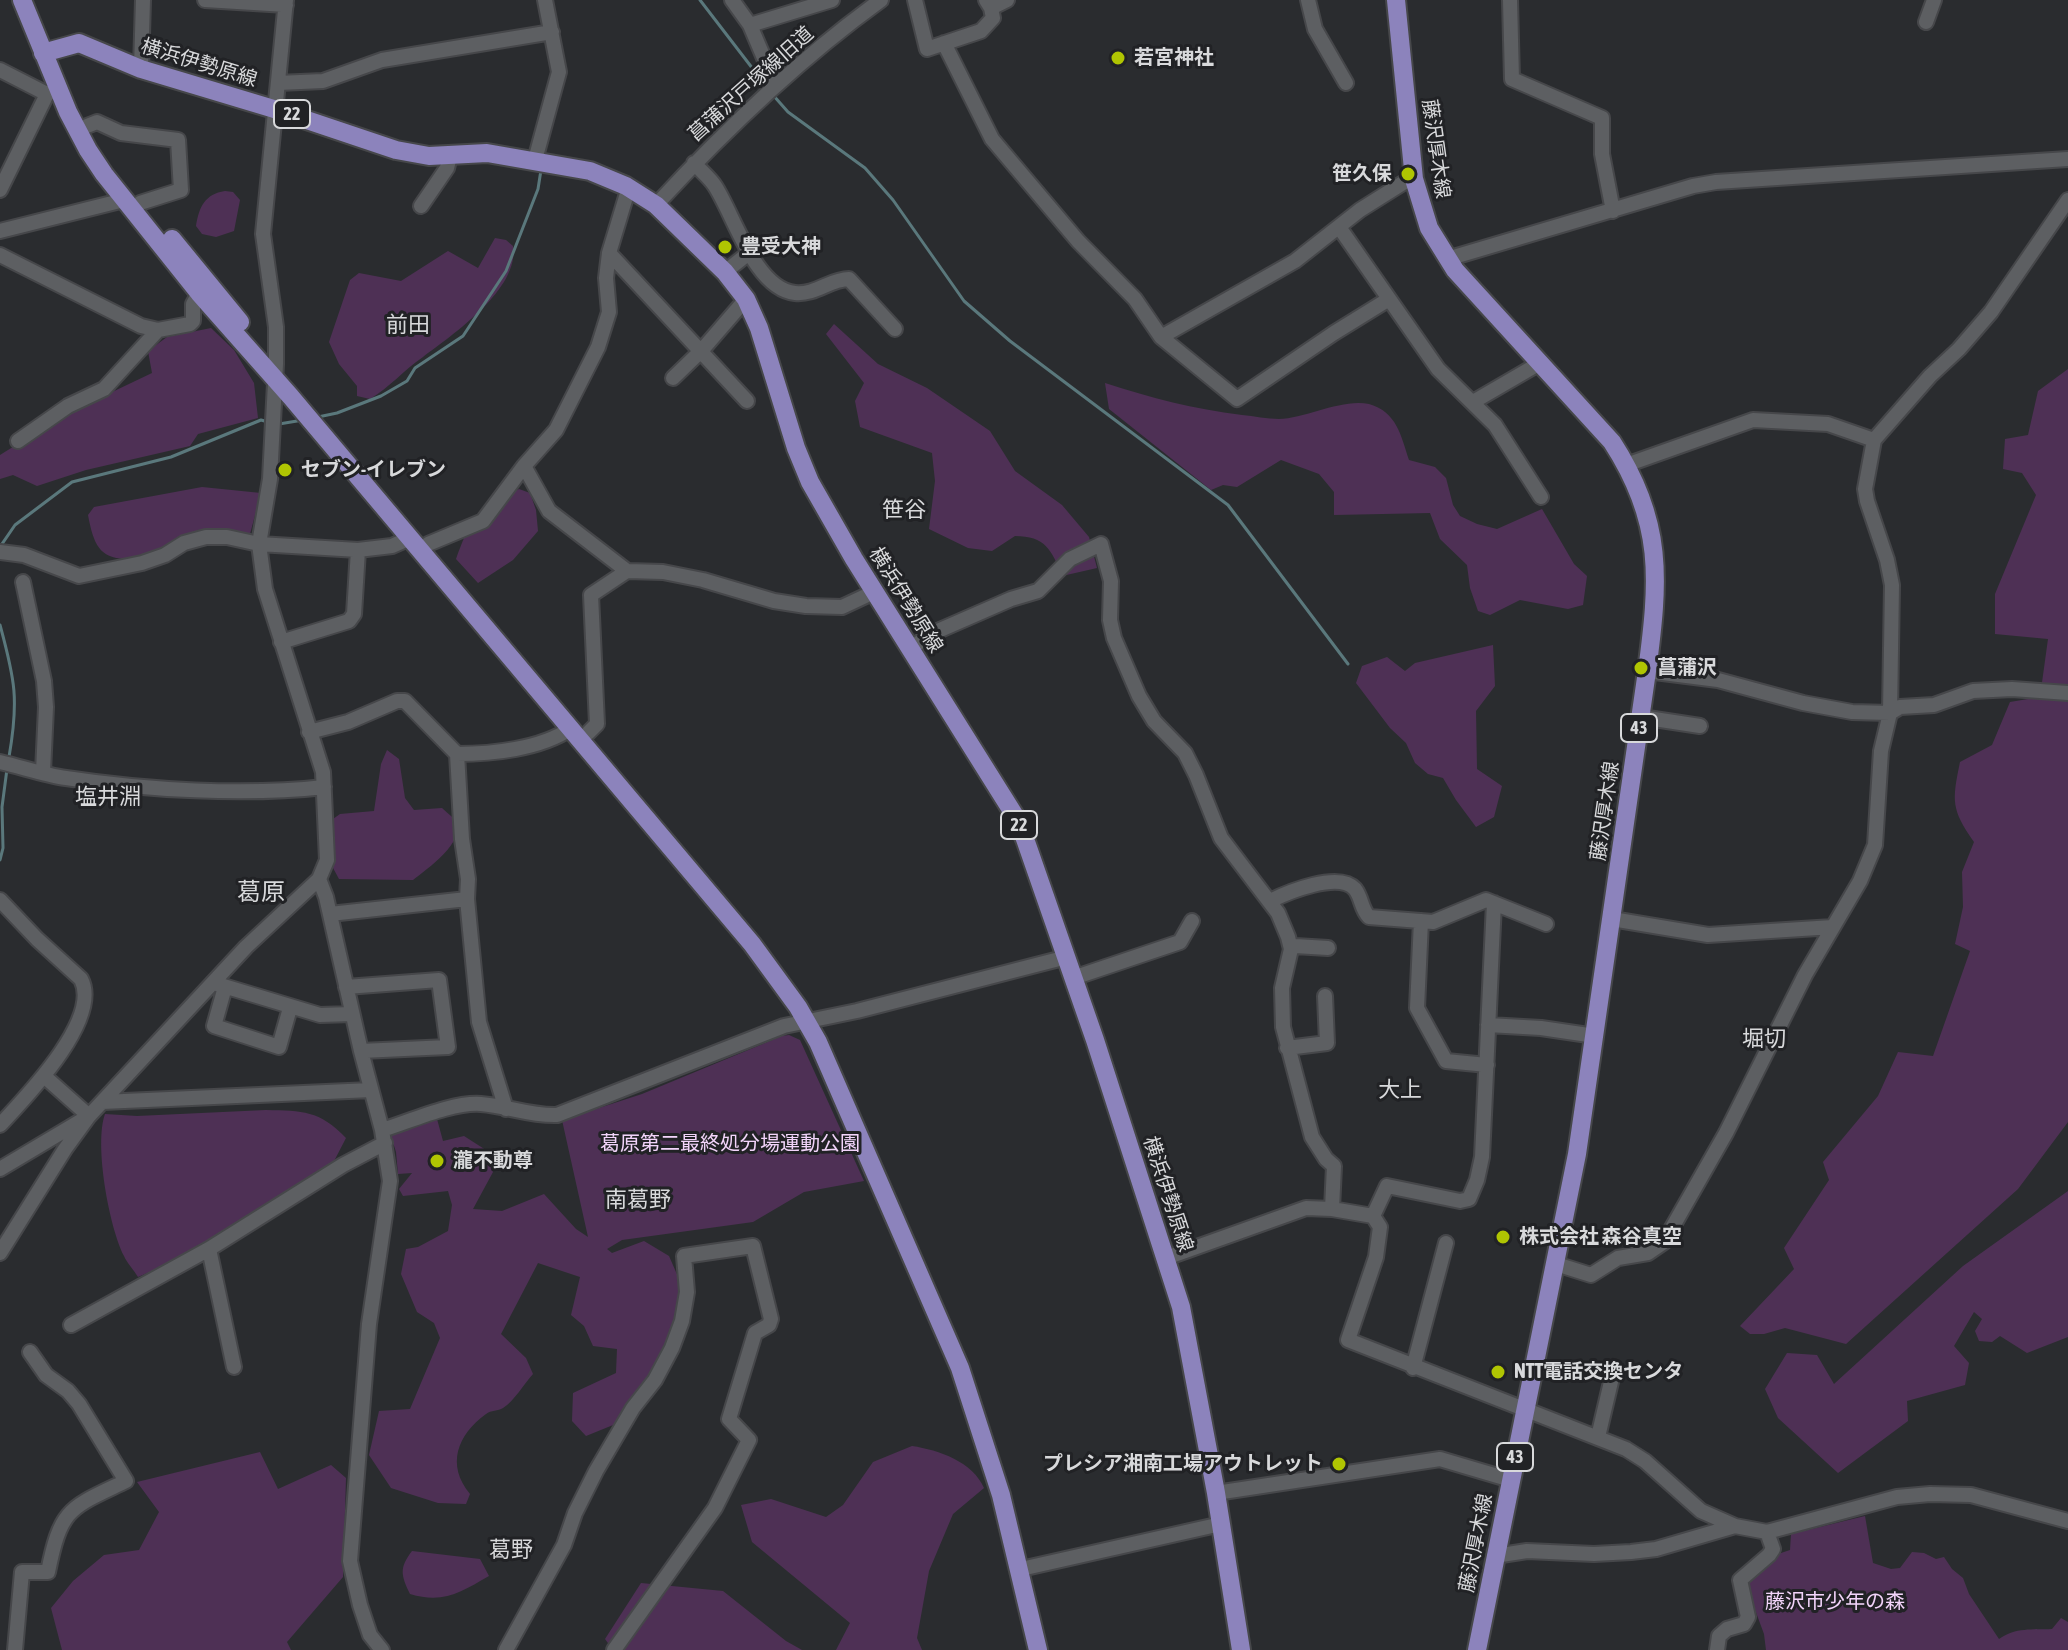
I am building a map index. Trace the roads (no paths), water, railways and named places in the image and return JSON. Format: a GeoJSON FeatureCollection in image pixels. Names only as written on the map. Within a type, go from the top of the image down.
{"type":"FeatureCollection","features":[{"type":"Feature","properties":{"kind":"main road"},"geometry":{"type":"LineString","coordinates":[[22,0],[87,126],[132,200],[199,293],[276,372]]}},
{"type":"Feature","properties":{"kind":"main road"},"geometry":{"type":"LineString","coordinates":[[35,0],[49,51],[53,92],[88,150],[579,731],[811,1020],[960,1368],[1025,1568],[1048,1650]]}},
{"type":"Feature","properties":{"kind":"main road","name":"藤沢厚木線"},"geometry":{"type":"LineString","coordinates":[[1396,0],[1414,176],[1424,216],[1447,259],[1605,432],[1626,465],[1645,513],[1655,559],[1656,603],[1577,1154],[1477,1650]]}},
{"type":"Feature","properties":{"kind":"main road","name":"横浜伊勢原線"},"geometry":{"type":"LineString","coordinates":[[49,51],[79,43],[141,69],[396,150],[429,156],[487,153],[590,171],[629,187],[656,205],[725,272],[746,299],[759,328],[796,448],[810,482],[874,592],[1015,816],[1067,957],[1166,1258],[1188,1336],[1241,1650]]}},
{"type":"Feature","properties":{"kind":"main road"},"geometry":{"type":"LineString","coordinates":[[1025,1568],[1038,1650]]}},
{"type":"Feature","properties":{"kind":"street"},"geometry":{"type":"LineString","coordinates":[[141,69],[143,0]]}},
{"type":"Feature","properties":{"kind":"street"},"geometry":{"type":"LineString","coordinates":[[0,1253],[89,1116],[319,879],[327,860],[323,772],[265,589],[259,544],[270,479],[276,372],[276,327],[263,234],[286,2],[205,0]]}},
{"type":"Feature","properties":{"kind":"street"},"geometry":{"type":"LineString","coordinates":[[535,160],[559,77],[545,0]]}},
{"type":"Feature","properties":{"kind":"street"},"geometry":{"type":"LineString","coordinates":[[732,0],[750,25],[771,88]]}},
{"type":"Feature","properties":{"kind":"street","name":"菖蒲沢戸塚線旧道"},"geometry":{"type":"LineString","coordinates":[[656,205],[771,88],[881,0]]}},
{"type":"Feature","properties":{"kind":"street"},"geometry":{"type":"LineString","coordinates":[[915,0],[927,49],[981,31],[993,18],[989,4],[1007,0]]}},
{"type":"Feature","properties":{"kind":"street"},"geometry":{"type":"LineString","coordinates":[[1308,0],[1315,29],[1346,83]]}},
{"type":"Feature","properties":{"kind":"street"},"geometry":{"type":"LineString","coordinates":[[1510,0],[1512,79],[1602,118],[1602,154],[1613,211]]}},
{"type":"Feature","properties":{"kind":"street"},"geometry":{"type":"LineString","coordinates":[[1926,22],[1934,0]]}},
{"type":"Feature","properties":{"kind":"street"},"geometry":{"type":"LineString","coordinates":[[750,25],[823,1]]}},
{"type":"Feature","properties":{"kind":"street"},"geometry":{"type":"LineString","coordinates":[[278,83],[323,81],[382,60],[552,32]]}},
{"type":"Feature","properties":{"kind":"street"},"geometry":{"type":"LineString","coordinates":[[944,43],[992,139],[1078,241],[1135,299],[1161,337],[1237,399],[1389,299]]}},
{"type":"Feature","properties":{"kind":"street"},"geometry":{"type":"LineString","coordinates":[[0,70],[53,92],[0,190]]}},
{"type":"Feature","properties":{"kind":"street"},"geometry":{"type":"LineString","coordinates":[[0,231],[120,201],[181,190],[178,140],[121,133],[97,122],[87,126]]}},
{"type":"Feature","properties":{"kind":"street"},"geometry":{"type":"LineString","coordinates":[[421,206],[447,168],[450,156]]}},
{"type":"Feature","properties":{"kind":"street"},"geometry":{"type":"LineString","coordinates":[[1447,259],[1693,186],[1746,178],[2068,159]]}},
{"type":"Feature","properties":{"kind":"street"},"geometry":{"type":"LineString","coordinates":[[694,163],[714,185],[750,252],[773,281],[794,293],[817,291],[842,279],[849,279],[895,329]]}},
{"type":"Feature","properties":{"kind":"street"},"geometry":{"type":"LineString","coordinates":[[1161,337],[1295,261],[1360,210],[1414,176]]}},
{"type":"Feature","properties":{"kind":"street"},"geometry":{"type":"LineString","coordinates":[[0,552],[24,555],[79,576],[142,563],[165,555],[184,543],[206,537],[227,537],[259,544],[358,550],[419,541],[483,521],[524,466],[556,430],[598,347],[609,312],[606,278],[609,253],[629,187]]}},
{"type":"Feature","properties":{"kind":"street"},"geometry":{"type":"LineString","coordinates":[[1556,1264],[1591,1275],[1618,1258],[1648,1253],[1664,1242],[1726,1133],[1805,975],[1860,881],[1875,845],[1881,751],[1890,713],[1892,585],[1865,489],[1874,440],[1991,312],[2068,200]]}},
{"type":"Feature","properties":{"kind":"street"},"geometry":{"type":"LineString","coordinates":[[1339,227],[1438,369],[1495,425],[1541,497]]}},
{"type":"Feature","properties":{"kind":"street"},"geometry":{"type":"LineString","coordinates":[[725,272],[750,252]]}},
{"type":"Feature","properties":{"kind":"street"},"geometry":{"type":"LineString","coordinates":[[609,253],[747,401]]}},
{"type":"Feature","properties":{"kind":"street"},"geometry":{"type":"LineString","coordinates":[[0,255],[141,326],[158,330],[190,324],[193,321],[193,304],[199,293]]}},
{"type":"Feature","properties":{"kind":"street"},"geometry":{"type":"LineString","coordinates":[[673,378],[746,299]]}},
{"type":"Feature","properties":{"kind":"street"},"geometry":{"type":"LineString","coordinates":[[18,441],[68,406],[104,389],[158,330]]}},
{"type":"Feature","properties":{"kind":"street"},"geometry":{"type":"LineString","coordinates":[[1473,402],[1540,363]]}},
{"type":"Feature","properties":{"kind":"street"},"geometry":{"type":"LineString","coordinates":[[1626,465],[1753,420],[1828,424],[1874,440]]}},
{"type":"Feature","properties":{"kind":"street"},"geometry":{"type":"LineString","coordinates":[[524,466],[549,511],[627,571]]}},
{"type":"Feature","properties":{"kind":"street"},"geometry":{"type":"LineString","coordinates":[[910,648],[940,630],[1011,599],[1038,591],[1070,559],[1101,544],[1111,581],[1110,620],[1114,638],[1134,686],[1154,721],[1185,753],[1221,838],[1278,913],[1291,949],[1281,991],[1283,1027],[1312,1137],[1334,1166],[1332,1209]]}},
{"type":"Feature","properties":{"kind":"street"},"geometry":{"type":"LineString","coordinates":[[281,642],[349,621],[354,614],[358,550]]}},
{"type":"Feature","properties":{"kind":"street"},"geometry":{"type":"LineString","coordinates":[[457,754],[495,754],[597,724],[591,595],[627,571],[663,572],[774,601],[806,606],[842,607],[874,592]]}},
{"type":"Feature","properties":{"kind":"street"},"geometry":{"type":"LineString","coordinates":[[23,582],[44,681],[43,772]]}},
{"type":"Feature","properties":{"kind":"street"},"geometry":{"type":"LineString","coordinates":[[1647,671],[1718,680],[1824,708],[1852,712],[1890,713],[1900,707],[1934,705],[1973,691],[2012,689],[2068,693]]}},
{"type":"Feature","properties":{"kind":"street"},"geometry":{"type":"LineString","coordinates":[[309,732],[348,722],[397,701],[405,701],[457,754],[479,1022],[506,1109]]}},
{"type":"Feature","properties":{"kind":"street"},"geometry":{"type":"LineString","coordinates":[[1641,717],[1700,726]]}},
{"type":"Feature","properties":{"kind":"street"},"geometry":{"type":"LineString","coordinates":[[0,762],[63,778],[157,787],[289,791],[324,787]]}},
{"type":"Feature","properties":{"kind":"street"},"geometry":{"type":"LineString","coordinates":[[319,879],[383,1136],[390,1181],[369,1324],[350,1561],[370,1635],[382,1650]]}},
{"type":"Feature","properties":{"kind":"street"},"geometry":{"type":"LineString","coordinates":[[1270,901],[1304,887],[1345,882],[1354,888],[1369,917],[1443,920],[1457,910],[1486,900],[1546,924]]}},
{"type":"Feature","properties":{"kind":"street"},"geometry":{"type":"LineString","coordinates":[[330,914],[467,899]]}},
{"type":"Feature","properties":{"kind":"street"},"geometry":{"type":"LineString","coordinates":[[0,900],[81,979],[86,998],[73,1031],[44,1076],[0,1125]]}},
{"type":"Feature","properties":{"kind":"street"},"geometry":{"type":"LineString","coordinates":[[1373,1216],[1387,1186],[1449,1200],[1469,1199],[1480,1168],[1494,903]]}},
{"type":"Feature","properties":{"kind":"street"},"geometry":{"type":"LineString","coordinates":[[1612,919],[1708,935],[1833,927]]}},
{"type":"Feature","properties":{"kind":"street"},"geometry":{"type":"LineString","coordinates":[[1073,978],[1180,942],[1192,921]]}},
{"type":"Feature","properties":{"kind":"street"},"geometry":{"type":"LineString","coordinates":[[1421,921],[1416,998],[1420,1015],[1446,1061],[1487,1065]]}},
{"type":"Feature","properties":{"kind":"street"},"geometry":{"type":"LineString","coordinates":[[1291,949],[1295,946],[1328,948]]}},
{"type":"Feature","properties":{"kind":"street"},"geometry":{"type":"LineString","coordinates":[[71,1325],[209,1249],[343,1165],[383,1136],[461,1105],[481,1104],[535,1116],[557,1115],[784,1026],[857,1011],[1067,957]]}},
{"type":"Feature","properties":{"kind":"street"},"geometry":{"type":"LineString","coordinates":[[346,987],[439,980],[448,1047],[361,1051]]}},
{"type":"Feature","properties":{"kind":"street"},"geometry":{"type":"LineString","coordinates":[[219,985],[214,1026],[266,1043],[279,1047],[290,1008]]}},
{"type":"Feature","properties":{"kind":"street"},"geometry":{"type":"LineString","coordinates":[[219,985],[320,1015],[352,1014]]}},
{"type":"Feature","properties":{"kind":"street"},"geometry":{"type":"LineString","coordinates":[[1287,1048],[1327,1043],[1325,996]]}},
{"type":"Feature","properties":{"kind":"street"},"geometry":{"type":"LineString","coordinates":[[1488,1025],[1541,1028],[1595,1036]]}},
{"type":"Feature","properties":{"kind":"street"},"geometry":{"type":"LineString","coordinates":[[44,1076],[89,1116]]}},
{"type":"Feature","properties":{"kind":"street"},"geometry":{"type":"LineString","coordinates":[[102,1102],[371,1090]]}},
{"type":"Feature","properties":{"kind":"street"},"geometry":{"type":"LineString","coordinates":[[0,1169],[89,1116]]}},
{"type":"Feature","properties":{"kind":"street"},"geometry":{"type":"LineString","coordinates":[[1166,1258],[1306,1208],[1373,1216],[1380,1227],[1376,1257],[1348,1340],[1413,1368],[1598,1437],[1645,1461],[1701,1511],[1735,1526],[1767,1532],[1897,1497],[1930,1494],[1971,1495],[2068,1521]]}},
{"type":"Feature","properties":{"kind":"street"},"geometry":{"type":"LineString","coordinates":[[1413,1368],[1446,1243]]}},
{"type":"Feature","properties":{"kind":"street"},"geometry":{"type":"LineString","coordinates":[[506,1650],[564,1545],[575,1513],[596,1471],[672,1348],[682,1321],[687,1292],[684,1256],[753,1246],[771,1319],[769,1325],[755,1333],[729,1419],[749,1440],[715,1508],[614,1650]]}},
{"type":"Feature","properties":{"kind":"street"},"geometry":{"type":"LineString","coordinates":[[209,1249],[234,1367]]}},
{"type":"Feature","properties":{"kind":"street"},"geometry":{"type":"LineString","coordinates":[[15,1650],[22,1572],[48,1572],[53,1543],[68,1512],[126,1481],[79,1404],[68,1391],[46,1375],[30,1352]]}},
{"type":"Feature","properties":{"kind":"street"},"geometry":{"type":"LineString","coordinates":[[1598,1437],[1614,1369]]}},
{"type":"Feature","properties":{"kind":"street"},"geometry":{"type":"LineString","coordinates":[[1216,1493],[1440,1459],[1511,1480]]}},
{"type":"Feature","properties":{"kind":"street"},"geometry":{"type":"LineString","coordinates":[[1025,1568],[1221,1524]]}},
{"type":"Feature","properties":{"kind":"street"},"geometry":{"type":"LineString","coordinates":[[1495,1556],[1527,1551],[1594,1554],[1656,1549],[1735,1526]]}},
{"type":"Feature","properties":{"kind":"street"},"geometry":{"type":"LineString","coordinates":[[1717,1650],[1719,1636],[1727,1629],[1744,1624],[1748,1617],[1740,1580],[1773,1549],[1767,1532]]}},
{"type":"Feature","properties":{"kind":"waterway"},"geometry":{"type":"LineString","coordinates":[[700,0],[766,86]]}},
{"type":"Feature","properties":{"kind":"waterway"},"geometry":{"type":"LineString","coordinates":[[773,95],[788,112],[865,168],[893,200],[964,301],[1010,341],[1228,505],[1348,664]]}},
{"type":"Feature","properties":{"kind":"waterway"},"geometry":{"type":"LineString","coordinates":[[318,417],[381,396],[407,381],[415,368],[463,336],[506,271],[538,189],[541,170]]}},
{"type":"Feature","properties":{"kind":"waterway"},"geometry":{"type":"LineString","coordinates":[[0,547],[15,525],[72,482],[171,457],[261,420],[268,422]]}},
{"type":"Feature","properties":{"kind":"waterway"},"geometry":{"type":"LineString","coordinates":[[279,424],[303,420]]}},
{"type":"Feature","properties":{"kind":"waterway"},"geometry":{"type":"LineString","coordinates":[[0,625],[14,690],[9,757]]}},
{"type":"Feature","properties":{"kind":"waterway"},"geometry":{"type":"LineString","coordinates":[[0,860],[7,769]]}},
{"type":"Feature","properties":{"kind":"place","name":"若宮神社"},"geometry":{"type":"Point","coordinates":[1118,58]}},
{"type":"Feature","properties":{"kind":"place","name":"笹久保"},"geometry":{"type":"Point","coordinates":[1408,174]}},
{"type":"Feature","properties":{"kind":"place","name":"豊受大神"},"geometry":{"type":"Point","coordinates":[725,247]}},
{"type":"Feature","properties":{"kind":"place","name":"セブン-イレブン"},"geometry":{"type":"Point","coordinates":[285,470]}},
{"type":"Feature","properties":{"kind":"place","name":"菖蒲沢"},"geometry":{"type":"Point","coordinates":[1641,668]}},
{"type":"Feature","properties":{"kind":"place","name":"瀧不動尊"},"geometry":{"type":"Point","coordinates":[437,1161]}},
{"type":"Feature","properties":{"kind":"place","name":"株式会社 森谷真空"},"geometry":{"type":"Point","coordinates":[1503,1237]}},
{"type":"Feature","properties":{"kind":"place","name":"NTT電話交換センタ"},"geometry":{"type":"Point","coordinates":[1498,1372]}},
{"type":"Feature","properties":{"kind":"place","name":"プレシア湘南工場アウトレット"},"geometry":{"type":"Point","coordinates":[1339,1464]}},
{"type":"Feature","properties":{"kind":"district","name":"前田"},"geometry":{"type":"Point","coordinates":[408,325]}},
{"type":"Feature","properties":{"kind":"district","name":"笹谷"},"geometry":{"type":"Point","coordinates":[904,510]}},
{"type":"Feature","properties":{"kind":"district","name":"塩井淵"},"geometry":{"type":"Point","coordinates":[108,797]}},
{"type":"Feature","properties":{"kind":"district","name":"葛原"},"geometry":{"type":"Point","coordinates":[261,892]}},
{"type":"Feature","properties":{"kind":"district","name":"堀切"},"geometry":{"type":"Point","coordinates":[1764,1039]}},
{"type":"Feature","properties":{"kind":"district","name":"大上"},"geometry":{"type":"Point","coordinates":[1400,1090]}},
{"type":"Feature","properties":{"kind":"district","name":"南葛野"},"geometry":{"type":"Point","coordinates":[638,1200]}},
{"type":"Feature","properties":{"kind":"district","name":"葛野"},"geometry":{"type":"Point","coordinates":[511,1550]}},
{"type":"Feature","properties":{"kind":"park label","name":"葛原第二最終処分場運動公園"},"geometry":{"type":"Point","coordinates":[730,1144]}},
{"type":"Feature","properties":{"kind":"park label","name":"藤沢市少年の森"},"geometry":{"type":"Point","coordinates":[1835,1602]}}]}
